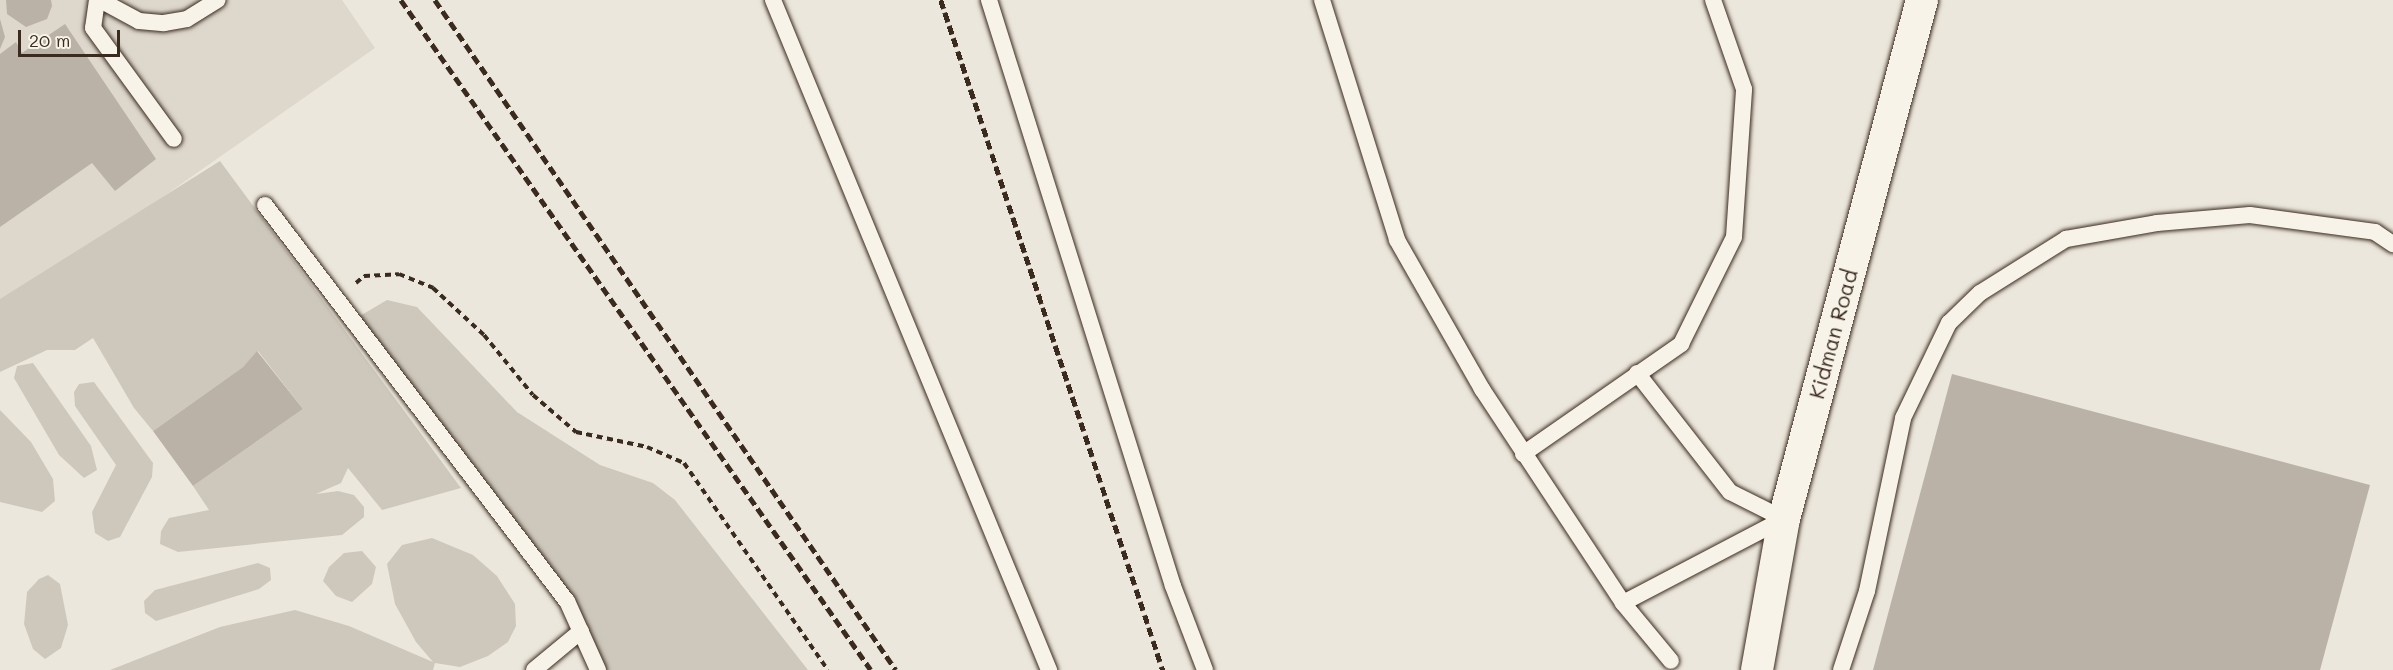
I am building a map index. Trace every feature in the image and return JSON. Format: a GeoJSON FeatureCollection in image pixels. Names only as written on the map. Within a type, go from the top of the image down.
{"type":"FeatureCollection","features":[{"type":"Feature","properties":{"kind":"street","name":"Kidman Road"},"geometry":{"type":"LineString","coordinates":[[1757,670],[1784,519],[1922,0]]}},
{"type":"Feature","properties":{"kind":"lane"},"geometry":{"type":"LineString","coordinates":[[174,139],[93,28],[99,0],[140,21],[164,23],[187,19],[218,0]]}},
{"type":"Feature","properties":{"kind":"lane"},"geometry":{"type":"LineString","coordinates":[[773,0],[1049,670]]}},
{"type":"Feature","properties":{"kind":"lane"},"geometry":{"type":"LineString","coordinates":[[989,0],[1173,586],[1205,670]]}},
{"type":"Feature","properties":{"kind":"lane"},"geometry":{"type":"LineString","coordinates":[[1322,0],[1397,240],[1482,389],[1523,454],[1623,603],[1670,667]]}},
{"type":"Feature","properties":{"kind":"lane"},"geometry":{"type":"LineString","coordinates":[[1523,454],[1681,344],[1734,237],[1744,89],[1713,0]]}},
{"type":"Feature","properties":{"kind":"lane"},"geometry":{"type":"LineString","coordinates":[[265,205],[567,601],[598,670]]}},
{"type":"Feature","properties":{"kind":"lane"},"geometry":{"type":"LineString","coordinates":[[1841,670],[1866,591],[1903,418],[1948,323],[1980,293],[2066,239],[2157,223],[2250,215],[2375,232],[2393,244]]}},
{"type":"Feature","properties":{"kind":"lane"},"geometry":{"type":"LineString","coordinates":[[1637,373],[1730,492],[1784,519]]}},
{"type":"Feature","properties":{"kind":"lane"},"geometry":{"type":"LineString","coordinates":[[1623,603],[1784,519]]}},
{"type":"Feature","properties":{"kind":"lane"},"geometry":{"type":"LineString","coordinates":[[534,670],[580,631]]}},
{"type":"Feature","properties":{"kind":"path"},"geometry":{"type":"LineString","coordinates":[[336,298],[364,276],[399,274],[433,288],[484,335],[533,395],[576,432],[647,447],[684,463],[828,670]]}},
{"type":"Feature","properties":{"kind":"shaded area"},"geometry":{"type":"Polygon","coordinates":[[[0,0],[342,0],[375,48],[0,311],[0,0]]]}},
{"type":"Feature","properties":{"kind":"shaded area"},"geometry":{"type":"Polygon","coordinates":[[[220,161],[461,488],[382,510],[348,468],[341,483],[316,494],[338,491],[354,495],[364,507],[364,517],[342,535],[178,552],[160,544],[161,531],[169,518],[209,510],[193,486],[303,409],[258,351],[243,367],[153,431],[134,408],[93,338],[75,350],[47,350],[0,372],[0,299],[220,161]]]}},
{"type":"Feature","properties":{"kind":"shaded area"},"geometry":{"type":"Polygon","coordinates":[[[387,300],[417,307],[517,412],[600,465],[653,483],[675,500],[808,670],[598,670],[567,601],[353,320],[387,300]]]}},
{"type":"Feature","properties":{"kind":"shaded area"},"geometry":{"type":"Polygon","coordinates":[[[33,363],[91,446],[97,470],[84,478],[59,455],[14,378],[17,366],[33,363]]]}},
{"type":"Feature","properties":{"kind":"shaded area"},"geometry":{"type":"Polygon","coordinates":[[[94,382],[153,463],[152,477],[120,537],[108,541],[95,533],[92,512],[116,465],[75,406],[74,392],[79,384],[94,382]]]}},
{"type":"Feature","properties":{"kind":"shaded area"},"geometry":{"type":"Polygon","coordinates":[[[0,410],[31,442],[53,479],[55,501],[42,512],[0,502],[0,410]]]}},
{"type":"Feature","properties":{"kind":"shaded area"},"geometry":{"type":"Polygon","coordinates":[[[432,538],[473,555],[497,576],[515,604],[516,626],[508,642],[488,656],[460,667],[435,663],[433,670],[110,670],[220,627],[295,610],[349,626],[433,662],[416,642],[395,604],[387,564],[402,545],[432,538]]]}},
{"type":"Feature","properties":{"kind":"shaded area"},"geometry":{"type":"Polygon","coordinates":[[[362,551],[376,567],[372,584],[352,602],[336,596],[323,581],[329,567],[344,553],[362,551]]]}},
{"type":"Feature","properties":{"kind":"shaded area"},"geometry":{"type":"Polygon","coordinates":[[[258,563],[270,568],[271,580],[259,589],[156,621],[145,613],[144,601],[155,590],[258,563]]]}},
{"type":"Feature","properties":{"kind":"shaded area"},"geometry":{"type":"Polygon","coordinates":[[[48,575],[60,584],[68,625],[61,648],[45,659],[33,649],[24,624],[27,592],[39,579],[48,575]]]}},
{"type":"Feature","properties":{"kind":"building"},"geometry":{"type":"Polygon","coordinates":[[[6,0],[51,0],[52,6],[47,19],[26,27],[7,14],[6,0]]]}},
{"type":"Feature","properties":{"kind":"building"},"geometry":{"type":"Polygon","coordinates":[[[0,19],[5,37],[0,49],[0,19]]]}},
{"type":"Feature","properties":{"kind":"building"},"geometry":{"type":"Polygon","coordinates":[[[65,24],[156,159],[115,191],[92,163],[0,227],[0,54],[16,42],[22,53],[65,24]]]}},
{"type":"Feature","properties":{"kind":"building"},"geometry":{"type":"Polygon","coordinates":[[[257,351],[303,409],[193,486],[153,431],[243,367],[257,351]]]}},
{"type":"Feature","properties":{"kind":"building"},"geometry":{"type":"Polygon","coordinates":[[[1952,374],[2370,485],[2320,670],[1873,670],[1952,374]]]}},
{"type":"Feature","properties":{"kind":"railway"},"geometry":{"type":"LineString","coordinates":[[401,0],[871,670]]}},
{"type":"Feature","properties":{"kind":"railway"},"geometry":{"type":"LineString","coordinates":[[435,0],[896,670]]}},
{"type":"Feature","properties":{"kind":"railway"},"geometry":{"type":"LineString","coordinates":[[941,0],[1163,670]]}}]}
